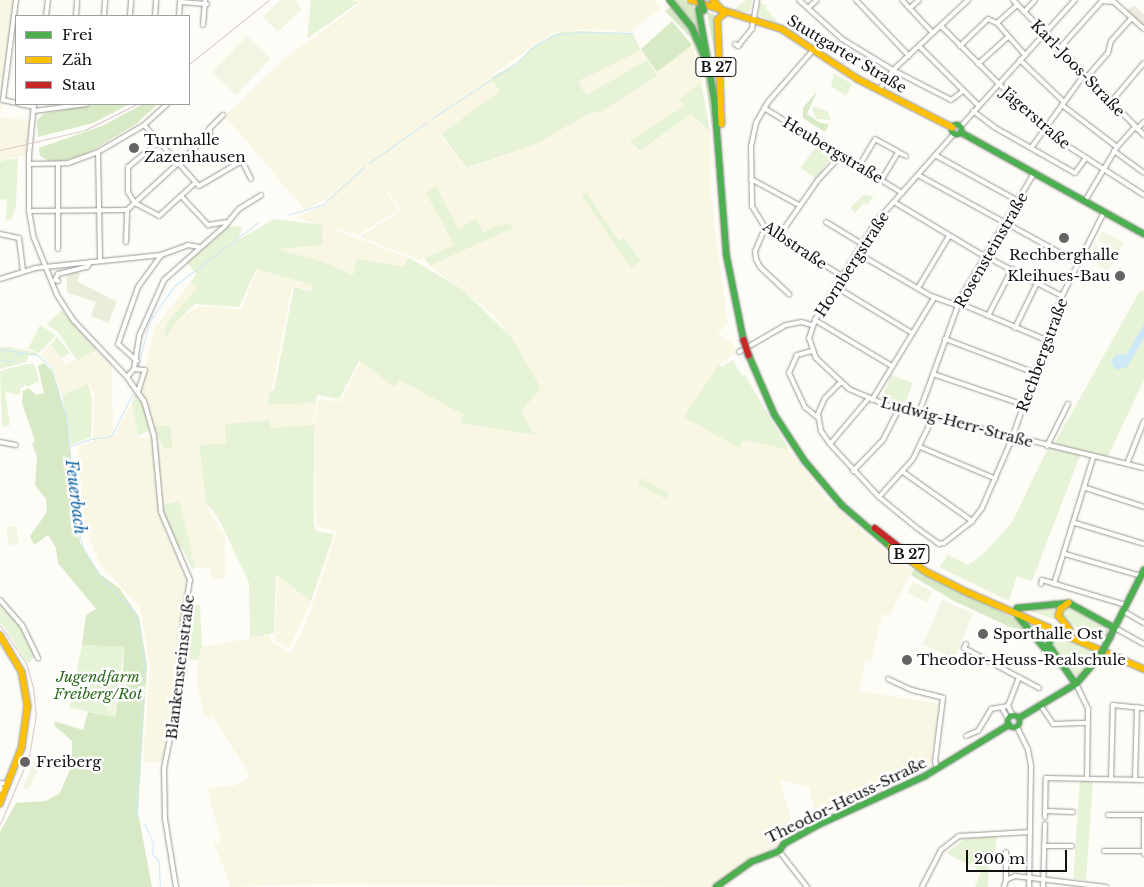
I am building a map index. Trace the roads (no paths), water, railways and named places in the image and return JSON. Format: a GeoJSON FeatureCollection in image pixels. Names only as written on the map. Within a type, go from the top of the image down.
{"type":"FeatureCollection","features":[{"type":"Feature","properties":{"kind":"main road","name":"Stuttgarter Straße"},"geometry":{"type":"LineString","coordinates":[[691,0],[703,9],[754,19],[782,29],[879,90],[952,127]]}},
{"type":"Feature","properties":{"kind":"main road","name":"B 27"},"geometry":{"type":"LineString","coordinates":[[696,0],[703,9],[714,84],[727,256],[751,354],[794,436],[847,502],[888,539],[931,568],[1016,610],[1144,663]]}},
{"type":"Feature","properties":{"kind":"main road","name":"B 27"},"geometry":{"type":"LineString","coordinates":[[701,0],[715,59],[732,255],[746,338]]}},
{"type":"Feature","properties":{"kind":"main road"},"geometry":{"type":"LineString","coordinates":[[713,0],[726,13],[718,20],[724,112],[722,124]]}},
{"type":"Feature","properties":{"kind":"main road","name":"B 27"},"geometry":{"type":"LineString","coordinates":[[672,2],[699,39],[714,84]]}},
{"type":"Feature","properties":{"kind":"main road"},"geometry":{"type":"LineString","coordinates":[[962,133],[961,126],[952,127],[953,135],[962,133],[1144,234]]}},
{"type":"Feature","properties":{"kind":"main road"},"geometry":{"type":"LineString","coordinates":[[1010,720],[1019,718],[1041,706],[1076,684],[1100,656],[1142,578]]}},
{"type":"Feature","properties":{"kind":"main road"},"geometry":{"type":"LineString","coordinates":[[1069,603],[1061,609],[1059,616],[1070,632]]}},
{"type":"Feature","properties":{"kind":"main road"},"geometry":{"type":"LineString","coordinates":[[1016,610],[1069,603],[1115,628]]}},
{"type":"Feature","properties":{"kind":"main road","name":"B 27"},"geometry":{"type":"LineString","coordinates":[[1016,610],[1076,684]]}},
{"type":"Feature","properties":{"kind":"main road","name":"B 27"},"geometry":{"type":"LineString","coordinates":[[1057,660],[1049,641],[1056,634],[1070,632],[1144,669]]}},
{"type":"Feature","properties":{"kind":"main road"},"geometry":{"type":"LineString","coordinates":[[0,635],[20,667],[28,706],[24,741],[0,804]]}},
{"type":"Feature","properties":{"kind":"main road"},"geometry":{"type":"LineString","coordinates":[[1017,727],[1019,718]]}},
{"type":"Feature","properties":{"kind":"main road"},"geometry":{"type":"LineString","coordinates":[[1010,720],[1017,727]]}},
{"type":"Feature","properties":{"kind":"main road","name":"Theodor-Heuss-Straße"},"geometry":{"type":"LineString","coordinates":[[716,887],[751,862],[778,851],[784,844],[818,825],[937,768],[1010,720]]}},
{"type":"Feature","properties":{"kind":"street"},"geometry":{"type":"LineString","coordinates":[[15,102],[3,100],[16,0]]}},
{"type":"Feature","properties":{"kind":"street"},"geometry":{"type":"LineString","coordinates":[[46,15],[48,0]]}},
{"type":"Feature","properties":{"kind":"street"},"geometry":{"type":"LineString","coordinates":[[76,15],[77,0]]}},
{"type":"Feature","properties":{"kind":"street"},"geometry":{"type":"LineString","coordinates":[[104,15],[105,0]]}},
{"type":"Feature","properties":{"kind":"street"},"geometry":{"type":"LineString","coordinates":[[130,15],[131,0]]}},
{"type":"Feature","properties":{"kind":"street"},"geometry":{"type":"LineString","coordinates":[[154,15],[156,0]]}},
{"type":"Feature","properties":{"kind":"street"},"geometry":{"type":"LineString","coordinates":[[735,44],[738,46],[749,33],[754,19],[757,0]]}},
{"type":"Feature","properties":{"kind":"street"},"geometry":{"type":"LineString","coordinates":[[799,0],[842,39],[893,70],[951,100],[963,91]]}},
{"type":"Feature","properties":{"kind":"street"},"geometry":{"type":"LineString","coordinates":[[808,8],[817,0]]}},
{"type":"Feature","properties":{"kind":"street"},"geometry":{"type":"LineString","coordinates":[[856,0],[909,56]]}},
{"type":"Feature","properties":{"kind":"street"},"geometry":{"type":"LineString","coordinates":[[902,0],[933,33]]}},
{"type":"Feature","properties":{"kind":"street"},"geometry":{"type":"LineString","coordinates":[[910,8],[919,0]]}},
{"type":"Feature","properties":{"kind":"street"},"geometry":{"type":"LineString","coordinates":[[879,90],[893,70],[920,47],[968,0]]}},
{"type":"Feature","properties":{"kind":"street","name":"Karl-Joos-Straße"},"geometry":{"type":"LineString","coordinates":[[1012,0],[1058,50],[1144,135]]}},
{"type":"Feature","properties":{"kind":"street"},"geometry":{"type":"LineString","coordinates":[[1024,12],[1035,0]]}},
{"type":"Feature","properties":{"kind":"street"},"geometry":{"type":"LineString","coordinates":[[961,126],[997,84],[1076,0]]}},
{"type":"Feature","properties":{"kind":"street"},"geometry":{"type":"LineString","coordinates":[[179,15],[180,1],[206,2],[203,25]]}},
{"type":"Feature","properties":{"kind":"street"},"geometry":{"type":"LineString","coordinates":[[1058,50],[1102,1],[1117,4],[1144,29]]}},
{"type":"Feature","properties":{"kind":"street"},"geometry":{"type":"LineString","coordinates":[[997,23],[1017,5]]}},
{"type":"Feature","properties":{"kind":"street"},"geometry":{"type":"LineString","coordinates":[[1031,148],[1063,103],[1085,76],[1108,53],[1111,41],[1132,18]]}},
{"type":"Feature","properties":{"kind":"street"},"geometry":{"type":"LineString","coordinates":[[960,46],[988,19],[997,23],[1025,55]]}},
{"type":"Feature","properties":{"kind":"street","name":"Jägerstraße"},"geometry":{"type":"LineString","coordinates":[[941,26],[997,84],[1044,128],[1102,171],[1144,195]]}},
{"type":"Feature","properties":{"kind":"street"},"geometry":{"type":"LineString","coordinates":[[978,64],[1008,37]]}},
{"type":"Feature","properties":{"kind":"street"},"geometry":{"type":"LineString","coordinates":[[920,47],[978,105]]}},
{"type":"Feature","properties":{"kind":"street","name":"Albstraße"},"geometry":{"type":"LineString","coordinates":[[814,49],[764,108],[752,133],[752,206],[766,228],[842,276]]}},
{"type":"Feature","properties":{"kind":"street"},"geometry":{"type":"LineString","coordinates":[[1020,60],[1063,103],[1144,173]]}},
{"type":"Feature","properties":{"kind":"street"},"geometry":{"type":"LineString","coordinates":[[1111,102],[1144,63]]}},
{"type":"Feature","properties":{"kind":"street"},"geometry":{"type":"LineString","coordinates":[[34,107],[69,105]]}},
{"type":"Feature","properties":{"kind":"street"},"geometry":{"type":"LineString","coordinates":[[29,164],[58,164],[98,152],[144,125],[166,105]]}},
{"type":"Feature","properties":{"kind":"street","name":"Blankensteinstraße"},"geometry":{"type":"LineString","coordinates":[[34,107],[29,164],[30,211],[34,238],[57,295],[74,320],[138,391],[154,435],[161,512],[191,585],[183,622],[181,682],[164,765],[165,819],[176,887]]}},
{"type":"Feature","properties":{"kind":"street","name":"Heubergstraße"},"geometry":{"type":"LineString","coordinates":[[764,108],[902,193]]}},
{"type":"Feature","properties":{"kind":"street"},"geometry":{"type":"LineString","coordinates":[[973,111],[1025,145],[1075,173],[1085,159]]}},
{"type":"Feature","properties":{"kind":"street"},"geometry":{"type":"LineString","coordinates":[[30,211],[127,210],[210,134],[209,129],[223,116]]}},
{"type":"Feature","properties":{"kind":"street"},"geometry":{"type":"LineString","coordinates":[[1084,201],[1116,149],[1144,122]]}},
{"type":"Feature","properties":{"kind":"street"},"geometry":{"type":"LineString","coordinates":[[144,125],[195,183],[203,186],[242,161],[251,179]]}},
{"type":"Feature","properties":{"kind":"street","name":"Hornbergstraße"},"geometry":{"type":"LineString","coordinates":[[739,352],[756,341],[794,323],[812,325],[862,244],[894,202],[953,135]]}},
{"type":"Feature","properties":{"kind":"street"},"geometry":{"type":"LineString","coordinates":[[859,166],[875,139],[906,156]]}},
{"type":"Feature","properties":{"kind":"street"},"geometry":{"type":"LineString","coordinates":[[160,142],[128,168],[128,192],[135,203],[159,216],[195,183]]}},
{"type":"Feature","properties":{"kind":"street"},"geometry":{"type":"LineString","coordinates":[[98,152],[100,260]]}},
{"type":"Feature","properties":{"kind":"street"},"geometry":{"type":"LineString","coordinates":[[882,179],[898,152]]}},
{"type":"Feature","properties":{"kind":"street"},"geometry":{"type":"LineString","coordinates":[[779,236],[799,205],[840,155]]}},
{"type":"Feature","properties":{"kind":"street"},"geometry":{"type":"LineString","coordinates":[[935,155],[1018,201]]}},
{"type":"Feature","properties":{"kind":"street"},"geometry":{"type":"LineString","coordinates":[[58,164],[60,211],[58,250]]}},
{"type":"Feature","properties":{"kind":"street","name":"Rosensteinstraße"},"geometry":{"type":"LineString","coordinates":[[919,413],[958,305],[1034,173]]}},
{"type":"Feature","properties":{"kind":"street"},"geometry":{"type":"LineString","coordinates":[[918,175],[1077,262]]}},
{"type":"Feature","properties":{"kind":"street"},"geometry":{"type":"LineString","coordinates":[[751,179],[799,205]]}},
{"type":"Feature","properties":{"kind":"street"},"geometry":{"type":"LineString","coordinates":[[127,377],[134,369],[137,361],[139,336],[164,280],[198,247],[228,222],[247,202],[261,195]]}},
{"type":"Feature","properties":{"kind":"street"},"geometry":{"type":"LineString","coordinates":[[181,196],[208,225],[228,222]]}},
{"type":"Feature","properties":{"kind":"street"},"geometry":{"type":"LineString","coordinates":[[894,202],[949,236],[1062,296]]}},
{"type":"Feature","properties":{"kind":"street"},"geometry":{"type":"LineString","coordinates":[[126,242],[127,210]]}},
{"type":"Feature","properties":{"kind":"street","name":"Rechbergstraße"},"geometry":{"type":"LineString","coordinates":[[878,496],[932,538],[944,543],[972,521],[996,479],[1062,296],[1077,262],[1104,212]]}},
{"type":"Feature","properties":{"kind":"street"},"geometry":{"type":"LineString","coordinates":[[826,222],[862,244]]}},
{"type":"Feature","properties":{"kind":"street"},"geometry":{"type":"LineString","coordinates":[[766,228],[755,251],[756,259],[760,267],[789,294]]}},
{"type":"Feature","properties":{"kind":"street"},"geometry":{"type":"LineString","coordinates":[[0,234],[19,238],[23,270]]}},
{"type":"Feature","properties":{"kind":"street"},"geometry":{"type":"LineString","coordinates":[[918,288],[949,236]]}},
{"type":"Feature","properties":{"kind":"street"},"geometry":{"type":"LineString","coordinates":[[0,279],[23,270],[45,266],[161,255],[188,246],[198,247]]}},
{"type":"Feature","properties":{"kind":"street"},"geometry":{"type":"LineString","coordinates":[[857,253],[934,298],[988,316],[1046,340]]}},
{"type":"Feature","properties":{"kind":"street"},"geometry":{"type":"LineString","coordinates":[[137,361],[118,344],[138,287],[161,255]]}},
{"type":"Feature","properties":{"kind":"street"},"geometry":{"type":"LineString","coordinates":[[58,282],[55,280],[58,274],[87,267],[90,262]]}},
{"type":"Feature","properties":{"kind":"street"},"geometry":{"type":"LineString","coordinates":[[988,316],[1012,269]]}},
{"type":"Feature","properties":{"kind":"street"},"geometry":{"type":"LineString","coordinates":[[1015,328],[1037,283]]}},
{"type":"Feature","properties":{"kind":"street"},"geometry":{"type":"LineString","coordinates":[[836,287],[912,333]]}},
{"type":"Feature","properties":{"kind":"street"},"geometry":{"type":"LineString","coordinates":[[830,444],[870,399],[934,298]]}},
{"type":"Feature","properties":{"kind":"street"},"geometry":{"type":"LineString","coordinates":[[815,320],[892,366]]}},
{"type":"Feature","properties":{"kind":"street"},"geometry":{"type":"LineString","coordinates":[[812,325],[809,338],[812,351],[797,355],[788,370],[804,407],[818,417],[830,444],[878,496],[904,472],[920,447],[933,417]]}},
{"type":"Feature","properties":{"kind":"street"},"geometry":{"type":"LineString","coordinates":[[945,339],[1035,373]]}},
{"type":"Feature","properties":{"kind":"street","name":"Ludwig-Herr-Straße"},"geometry":{"type":"LineString","coordinates":[[812,351],[822,366],[840,382],[870,399],[899,409],[1093,458],[1144,468]]}},
{"type":"Feature","properties":{"kind":"street"},"geometry":{"type":"LineString","coordinates":[[134,369],[145,370],[138,391]]}},
{"type":"Feature","properties":{"kind":"street"},"geometry":{"type":"LineString","coordinates":[[933,374],[1024,405]]}},
{"type":"Feature","properties":{"kind":"street"},"geometry":{"type":"LineString","coordinates":[[818,417],[825,398],[840,382]]}},
{"type":"Feature","properties":{"kind":"street"},"geometry":{"type":"LineString","coordinates":[[1047,446],[1068,404]]}},
{"type":"Feature","properties":{"kind":"street"},"geometry":{"type":"LineString","coordinates":[[853,471],[883,440],[899,409]]}},
{"type":"Feature","properties":{"kind":"street"},"geometry":{"type":"LineString","coordinates":[[1127,464],[1144,421]]}},
{"type":"Feature","properties":{"kind":"street"},"geometry":{"type":"LineString","coordinates":[[0,442],[16,445]]}},
{"type":"Feature","properties":{"kind":"street"},"geometry":{"type":"LineString","coordinates":[[920,447],[996,479]]}},
{"type":"Feature","properties":{"kind":"street"},"geometry":{"type":"LineString","coordinates":[[1054,584],[1086,488],[1093,458]]}},
{"type":"Feature","properties":{"kind":"street"},"geometry":{"type":"LineString","coordinates":[[904,472],[972,521]]}},
{"type":"Feature","properties":{"kind":"street"},"geometry":{"type":"LineString","coordinates":[[1086,488],[1144,507]]}},
{"type":"Feature","properties":{"kind":"street"},"geometry":{"type":"LineString","coordinates":[[1075,523],[1144,544]]}},
{"type":"Feature","properties":{"kind":"street"},"geometry":{"type":"LineString","coordinates":[[1064,554],[1142,578]]}},
{"type":"Feature","properties":{"kind":"street"},"geometry":{"type":"LineString","coordinates":[[1041,584],[1042,580],[1125,608],[1144,623]]}},
{"type":"Feature","properties":{"kind":"street"},"geometry":{"type":"LineString","coordinates":[[0,600],[22,625],[38,658]]}},
{"type":"Feature","properties":{"kind":"street"},"geometry":{"type":"LineString","coordinates":[[1115,628],[1144,644]]}},
{"type":"Feature","properties":{"kind":"street"},"geometry":{"type":"LineString","coordinates":[[966,644],[964,648],[1039,688]]}},
{"type":"Feature","properties":{"kind":"street"},"geometry":{"type":"LineString","coordinates":[[1010,720],[1008,706],[1019,677]]}},
{"type":"Feature","properties":{"kind":"street","name":"Theodor-Heuss-Straße"},"geometry":{"type":"LineString","coordinates":[[888,679],[912,690],[943,698],[935,761],[937,768]]}},
{"type":"Feature","properties":{"kind":"street"},"geometry":{"type":"LineString","coordinates":[[1076,684],[1088,704],[1087,778]]}},
{"type":"Feature","properties":{"kind":"street"},"geometry":{"type":"LineString","coordinates":[[1111,779],[1113,705],[1144,708]]}},
{"type":"Feature","properties":{"kind":"street"},"geometry":{"type":"LineString","coordinates":[[966,736],[978,731],[991,710],[1008,706]]}},
{"type":"Feature","properties":{"kind":"street"},"geometry":{"type":"LineString","coordinates":[[1041,706],[1054,724],[1088,724]]}},
{"type":"Feature","properties":{"kind":"street"},"geometry":{"type":"LineString","coordinates":[[1135,779],[1137,707]]}},
{"type":"Feature","properties":{"kind":"street"},"geometry":{"type":"LineString","coordinates":[[1002,708],[1010,720]]}},
{"type":"Feature","properties":{"kind":"street"},"geometry":{"type":"LineString","coordinates":[[1017,727],[1028,750],[1031,766],[1029,887]]}},
{"type":"Feature","properties":{"kind":"street"},"geometry":{"type":"LineString","coordinates":[[1045,817],[1046,778],[1144,780]]}},
{"type":"Feature","properties":{"kind":"street"},"geometry":{"type":"LineString","coordinates":[[4,795],[0,784],[8,784]]}},
{"type":"Feature","properties":{"kind":"street"},"geometry":{"type":"LineString","coordinates":[[1045,811],[1073,812]]}},
{"type":"Feature","properties":{"kind":"street"},"geometry":{"type":"LineString","coordinates":[[1104,851],[1143,852],[1144,815],[1108,815]]}},
{"type":"Feature","properties":{"kind":"street"},"geometry":{"type":"LineString","coordinates":[[1043,887],[1045,824]]}},
{"type":"Feature","properties":{"kind":"street"},"geometry":{"type":"LineString","coordinates":[[922,887],[941,850],[959,836],[1030,832]]}},
{"type":"Feature","properties":{"kind":"street"},"geometry":{"type":"LineString","coordinates":[[1045,846],[1072,846]]}},
{"type":"Feature","properties":{"kind":"street"},"geometry":{"type":"LineString","coordinates":[[778,851],[807,887]]}},
{"type":"Feature","properties":{"kind":"street"},"geometry":{"type":"LineString","coordinates":[[1004,887],[1006,880],[1006,852]]}},
{"type":"Feature","properties":{"kind":"street"},"geometry":{"type":"LineString","coordinates":[[1006,880],[1029,877],[1105,887]]}},
{"type":"Feature","properties":{"kind":"water"},"geometry":{"type":"Polygon","coordinates":[[[1144,324],[1144,338],[1127,367],[1116,370],[1111,363],[1113,358],[1117,354],[1126,355],[1144,324]]]}},
{"type":"Feature","properties":{"kind":"waterway"},"geometry":{"type":"LineString","coordinates":[[517,63],[530,49],[553,35],[583,32]]}},
{"type":"Feature","properties":{"kind":"waterway"},"geometry":{"type":"LineString","coordinates":[[586,32],[633,33]]}},
{"type":"Feature","properties":{"kind":"waterway"},"geometry":{"type":"LineString","coordinates":[[493,78],[514,65]]}},
{"type":"Feature","properties":{"kind":"waterway"},"geometry":{"type":"LineString","coordinates":[[431,119],[490,80]]}},
{"type":"Feature","properties":{"kind":"waterway"},"geometry":{"type":"LineString","coordinates":[[369,163],[428,121]]}},
{"type":"Feature","properties":{"kind":"waterway"},"geometry":{"type":"LineString","coordinates":[[287,215],[322,205],[365,166]]}},
{"type":"Feature","properties":{"kind":"waterway"},"geometry":{"type":"LineString","coordinates":[[138,367],[149,322],[174,286],[259,222]]}},
{"type":"Feature","properties":{"kind":"waterway","name":"Feuerbach"},"geometry":{"type":"LineString","coordinates":[[0,349],[37,355],[50,366],[66,417],[77,528],[83,548],[101,578],[133,611],[138,624],[144,663],[136,803],[138,819]]}},
{"type":"Feature","properties":{"kind":"waterway","name":"Feuerbach"},"geometry":{"type":"LineString","coordinates":[[0,360],[12,361],[21,352]]}},
{"type":"Feature","properties":{"kind":"waterway"},"geometry":{"type":"LineString","coordinates":[[70,446],[90,439],[111,436],[133,393]]}},
{"type":"Feature","properties":{"kind":"waterway","name":"Feuerbach"},"geometry":{"type":"LineString","coordinates":[[144,823],[153,842],[152,853],[159,862],[160,887]]}},
{"type":"Feature","properties":{"kind":"tram line"},"geometry":{"type":"LineString","coordinates":[[0,625],[26,663],[33,687],[36,714],[29,756],[0,824]]}},
{"type":"Feature","properties":{"kind":"railway"},"geometry":{"type":"LineString","coordinates":[[190,63],[269,0]]}},
{"type":"Feature","properties":{"kind":"railway"},"geometry":{"type":"LineString","coordinates":[[0,150],[85,130],[135,105]]}},
{"type":"Feature","properties":{"kind":"place","name":"Turnhalle Zazenhausen"},"geometry":{"type":"Point","coordinates":[134,148]}},
{"type":"Feature","properties":{"kind":"place","name":"Rechberghalle"},"geometry":{"type":"Point","coordinates":[1064,238]}},
{"type":"Feature","properties":{"kind":"place","name":"Kleihues-Bau"},"geometry":{"type":"Point","coordinates":[1120,276]}},
{"type":"Feature","properties":{"kind":"place","name":"Sporthalle Ost"},"geometry":{"type":"Point","coordinates":[983,634]}},
{"type":"Feature","properties":{"kind":"place","name":"Theodor-Heuss-Realschule"},"geometry":{"type":"Point","coordinates":[907,660]}},
{"type":"Feature","properties":{"kind":"place","name":"Freiberg"},"geometry":{"type":"Point","coordinates":[25,762]}},
{"type":"Feature","properties":{"kind":"park label","name":"Jugendfarm Freiberg/Rot"},"geometry":{"type":"Point","coordinates":[98,684]}}]}
